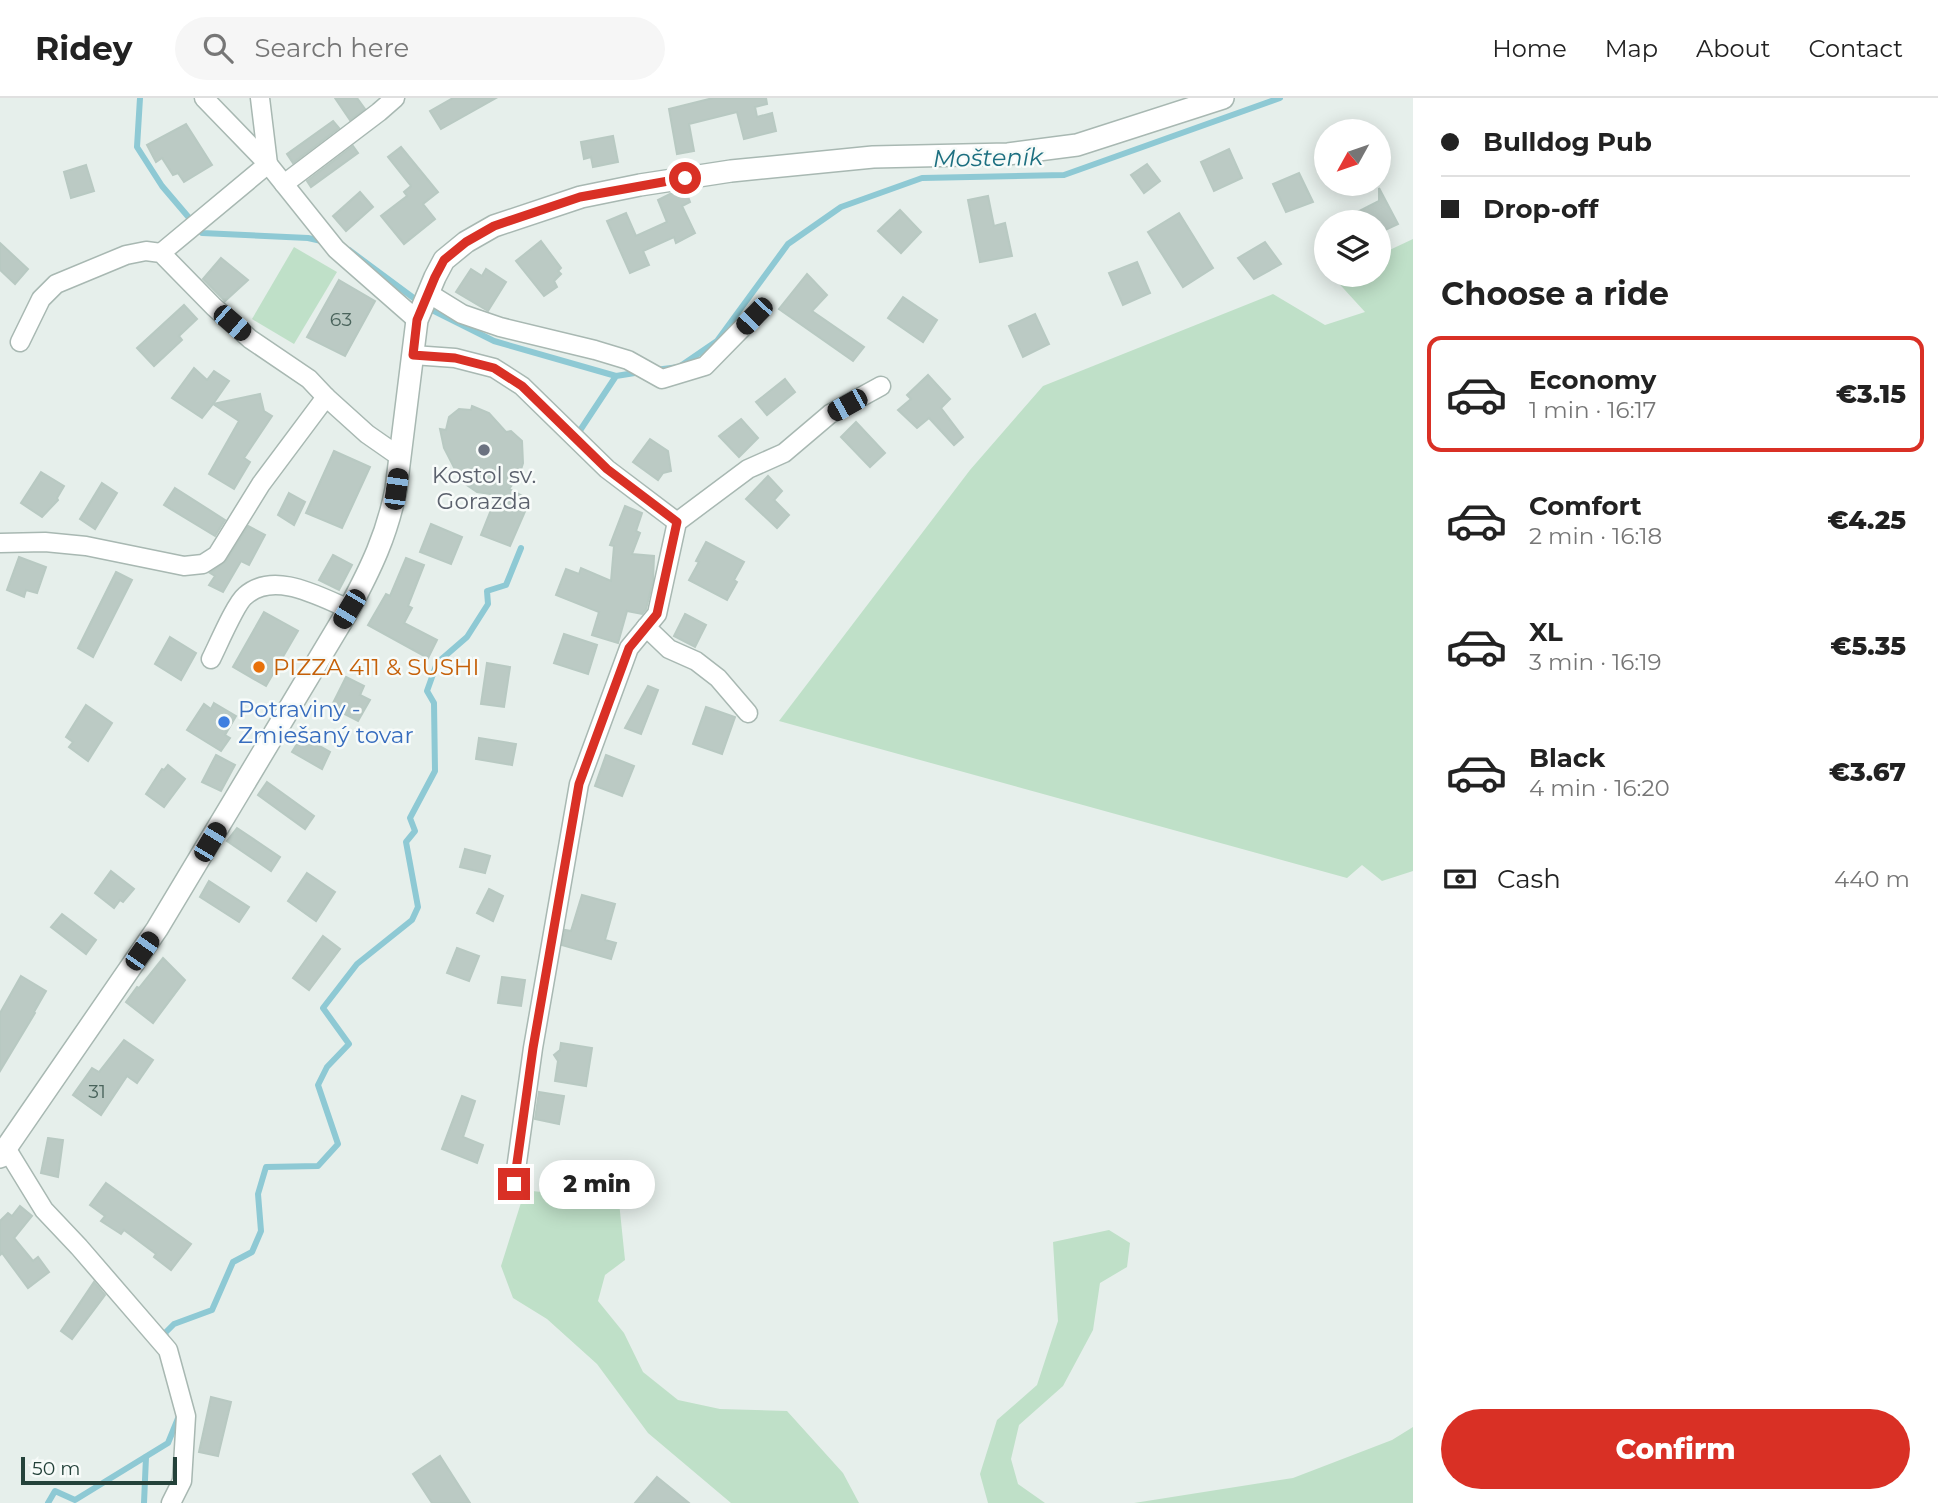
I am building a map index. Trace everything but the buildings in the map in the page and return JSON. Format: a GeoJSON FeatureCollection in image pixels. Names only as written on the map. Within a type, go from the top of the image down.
{"type":"FeatureCollection","features":[{"type":"Feature","properties":{"kind":"street"},"geometry":{"type":"LineString","coordinates":[[204,98],[268,164],[336,249],[418,317]]}},
{"type":"Feature","properties":{"kind":"street"},"geometry":{"type":"LineString","coordinates":[[260,98],[268,164]]}},
{"type":"Feature","properties":{"kind":"street"},"geometry":{"type":"LineString","coordinates":[[284,184],[395,98]]}},
{"type":"Feature","properties":{"kind":"street"},"geometry":{"type":"LineString","coordinates":[[171,1503],[182,1481],[186,1416],[162,1343],[44,1210],[3,1153],[157,929],[349,609],[375,560],[391,513],[418,317],[444,260],[466,242],[494,226],[580,197],[731,171],[873,157],[1008,154],[1077,145],[1223,98]]}},
{"type":"Feature","properties":{"kind":"street"},"geometry":{"type":"LineString","coordinates":[[162,253],[268,164]]}},
{"type":"Feature","properties":{"kind":"street"},"geometry":{"type":"LineString","coordinates":[[20,342],[41,299],[56,284],[126,255],[146,251],[162,253],[214,307],[250,339],[309,379],[367,434],[400,457]]}},
{"type":"Feature","properties":{"kind":"street"},"geometry":{"type":"LineString","coordinates":[[428,293],[462,314],[500,327],[628,360],[662,379],[705,366],[754,316]]}},
{"type":"Feature","properties":{"kind":"street"},"geometry":{"type":"LineString","coordinates":[[413,355],[455,358],[494,368],[522,386],[607,469],[677,522]]}},
{"type":"Feature","properties":{"kind":"street"},"geometry":{"type":"LineString","coordinates":[[514,1184],[533,1048],[579,784],[629,648],[657,614],[677,522],[748,469],[784,453],[830,414],[881,386]]}},
{"type":"Feature","properties":{"kind":"street"},"geometry":{"type":"LineString","coordinates":[[0,543],[45,542],[184,566],[203,564],[217,555],[261,484],[326,397]]}},
{"type":"Feature","properties":{"kind":"street"},"geometry":{"type":"LineString","coordinates":[[211,659],[243,597],[260,586],[296,586],[349,609]]}},
{"type":"Feature","properties":{"kind":"street"},"geometry":{"type":"LineString","coordinates":[[646,627],[669,649],[696,661],[718,678],[748,713]]}},
{"type":"Feature","properties":{"kind":"green space"},"geometry":{"type":"Polygon","coordinates":[[[1413,239],[1413,871],[1382,881],[1362,865],[1347,878],[779,721],[970,470],[1043,386],[1273,294],[1325,325],[1365,312],[1342,287],[1391,287],[1391,249],[1413,239]]]}},
{"type":"Feature","properties":{"kind":"green space"},"geometry":{"type":"Polygon","coordinates":[[[294,247],[337,272],[294,344],[252,319],[294,247]]]}},
{"type":"Feature","properties":{"kind":"green space"},"geometry":{"type":"Polygon","coordinates":[[[525,1190],[619,1202],[625,1260],[605,1275],[598,1301],[624,1333],[643,1372],[678,1400],[720,1409],[787,1411],[843,1473],[859,1503],[731,1503],[648,1433],[597,1364],[547,1319],[513,1298],[501,1266],[525,1190]]]}},
{"type":"Feature","properties":{"kind":"green space"},"geometry":{"type":"Polygon","coordinates":[[[1109,1230],[1130,1243],[1127,1267],[1100,1283],[1093,1330],[1063,1386],[1019,1425],[1011,1459],[1018,1484],[1045,1503],[988,1503],[980,1474],[997,1420],[1037,1385],[1058,1321],[1053,1242],[1109,1230]]]}},
{"type":"Feature","properties":{"kind":"green space"},"geometry":{"type":"Polygon","coordinates":[[[1413,1427],[1413,1503],[1134,1503],[1293,1478],[1392,1440],[1413,1427]]]}},
{"type":"Feature","properties":{"kind":"waterway"},"geometry":{"type":"LineString","coordinates":[[140,98],[137,147],[162,186],[202,233],[308,238],[326,242]]}},
{"type":"Feature","properties":{"kind":"waterway","name":"Mošteník"},"geometry":{"type":"LineString","coordinates":[[655,370],[679,367],[717,341],[788,244],[841,207],[922,178],[1064,175],[1280,98]]}},
{"type":"Feature","properties":{"kind":"waterway"},"geometry":{"type":"LineString","coordinates":[[349,250],[419,302]]}},
{"type":"Feature","properties":{"kind":"waterway"},"geometry":{"type":"LineString","coordinates":[[428,308],[494,341],[616,376]]}},
{"type":"Feature","properties":{"kind":"waterway","name":"Mošteník"},"geometry":{"type":"LineString","coordinates":[[579,432],[616,376],[641,372]]}},
{"type":"Feature","properties":{"kind":"waterway","name":"Mošteník"},"geometry":{"type":"LineString","coordinates":[[167,1340],[165,1333],[174,1324],[212,1310],[233,1262],[252,1252],[261,1231],[258,1194],[266,1167],[318,1166],[338,1144],[318,1085],[327,1067],[349,1044],[323,1008],[357,964],[412,920],[418,907],[406,842],[415,831],[410,818],[435,771],[434,703],[427,691],[437,663],[467,637],[488,604],[487,591],[506,585],[521,548]]}},
{"type":"Feature","properties":{"kind":"waterway","name":"Mošteník"},"geometry":{"type":"LineString","coordinates":[[48,1503],[55,1491],[75,1500],[168,1443],[179,1416]]}},
{"type":"Feature","properties":{"kind":"waterway"},"geometry":{"type":"LineString","coordinates":[[144,1503],[146,1457]]}},
{"type":"Feature","properties":{"kind":"place","name":"Kostol sv. Gorazda"},"geometry":{"type":"Point","coordinates":[484,450]}},
{"type":"Feature","properties":{"kind":"place","name":"PIZZA 411 & SUSHI"},"geometry":{"type":"Point","coordinates":[259,667]}},
{"type":"Feature","properties":{"kind":"place","name":"Potraviny - Zmiešaný tovar"},"geometry":{"type":"Point","coordinates":[224,722]}},
{"type":"Feature","properties":{"kind":"route"},"geometry":{"type":"LineString","coordinates":[[514,1184],[533,1048],[579,784],[629,648],[657,614],[677,522],[607,469],[522,386],[494,368],[455,358],[413,355],[417,320],[444,260],[466,242],[494,226],[580,197],[685,178]]}}]}
